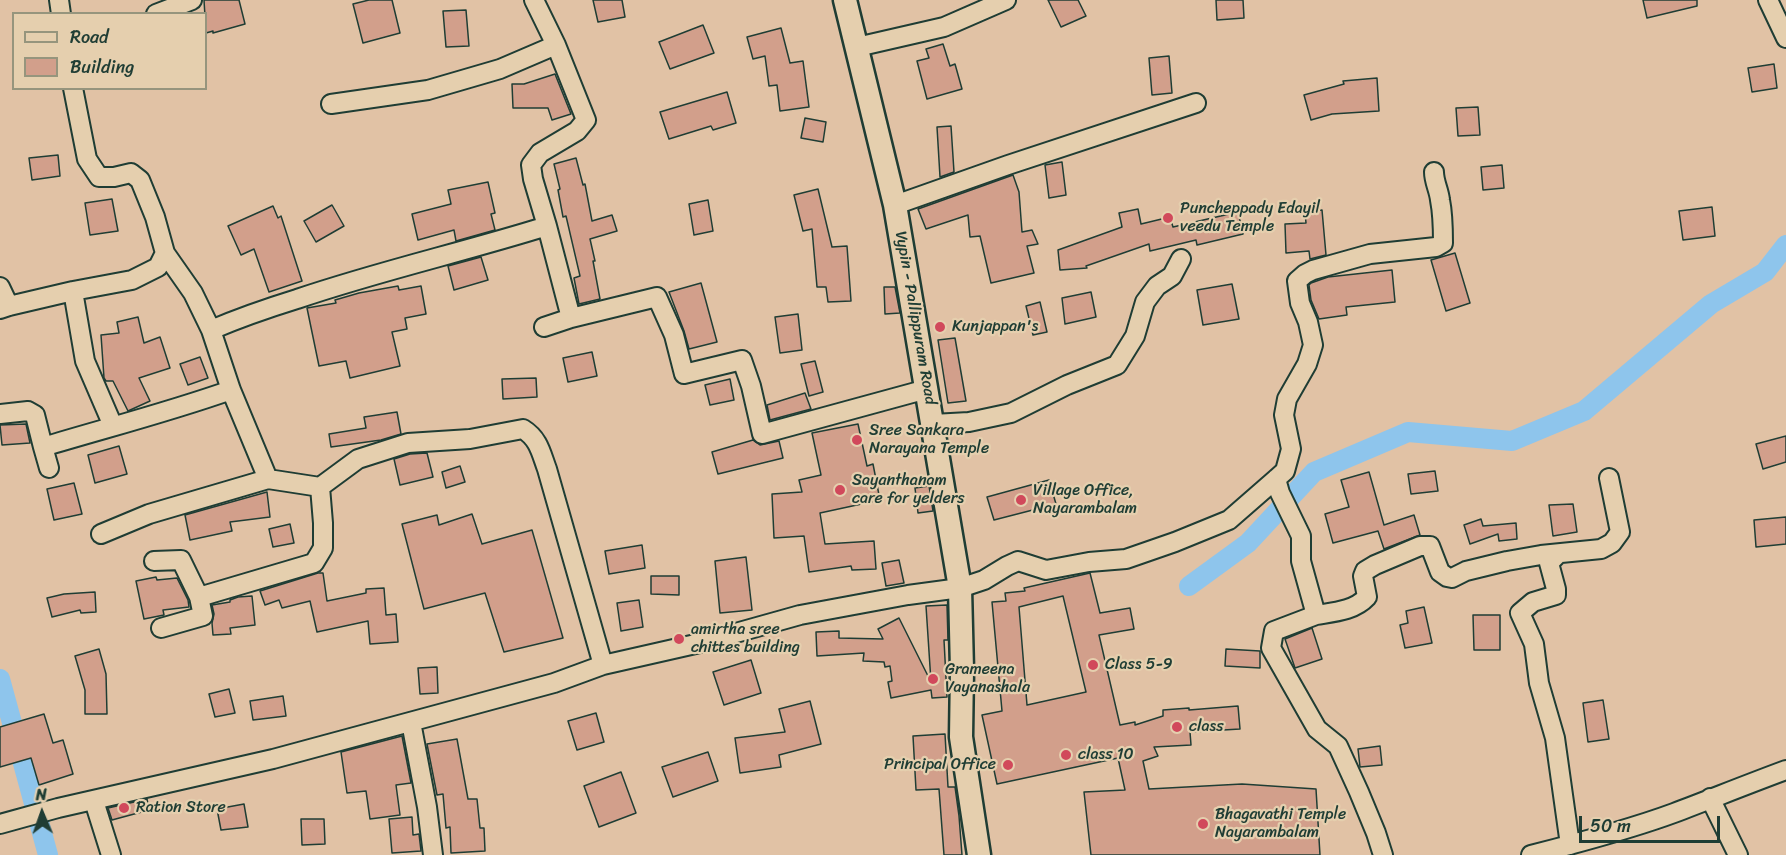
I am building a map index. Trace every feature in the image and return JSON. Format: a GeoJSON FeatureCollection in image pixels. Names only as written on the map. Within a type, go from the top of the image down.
{"type":"FeatureCollection","features":[{"type":"Feature","properties":{"kind":"main road","name":"Vypin - Pallippuram Road"},"geometry":{"type":"LineString","coordinates":[[845,0],[895,205],[960,588],[963,670],[961,737],[979,855]]}},
{"type":"Feature","properties":{"kind":"street"},"geometry":{"type":"LineString","coordinates":[[161,12],[192,0]]}},
{"type":"Feature","properties":{"kind":"street"},"geometry":{"type":"LineString","coordinates":[[534,0],[556,45],[586,120],[577,130],[540,153],[531,165],[571,318]]}},
{"type":"Feature","properties":{"kind":"street"},"geometry":{"type":"LineString","coordinates":[[857,47],[944,27],[1006,0]]}},
{"type":"Feature","properties":{"kind":"street"},"geometry":{"type":"LineString","coordinates":[[1768,0],[1786,38]]}},
{"type":"Feature","properties":{"kind":"street"},"geometry":{"type":"LineString","coordinates":[[331,104],[428,90],[500,69],[556,45]]}},
{"type":"Feature","properties":{"kind":"street"},"geometry":{"type":"LineString","coordinates":[[73,90],[87,159],[99,177],[114,177],[131,173],[140,180],[155,217],[165,253],[193,293],[211,330],[231,390],[268,479]]}},
{"type":"Feature","properties":{"kind":"street"},"geometry":{"type":"LineString","coordinates":[[895,205],[1196,103]]}},
{"type":"Feature","properties":{"kind":"street"},"geometry":{"type":"LineString","coordinates":[[6,822],[273,759],[554,683],[603,665],[700,643],[800,615],[960,588],[984,580],[1018,561],[1046,570],[1089,562],[1126,559],[1229,520],[1278,486],[1291,448],[1284,415],[1287,399],[1307,364],[1313,345],[1308,322],[1300,303],[1297,281],[1313,270],[1370,254],[1436,246],[1443,243],[1443,216],[1440,197],[1434,181],[1434,172]]}},
{"type":"Feature","properties":{"kind":"street"},"geometry":{"type":"LineString","coordinates":[[211,330],[240,317],[332,287],[547,226]]}},
{"type":"Feature","properties":{"kind":"street"},"geometry":{"type":"LineString","coordinates":[[0,287],[5,308],[72,291],[132,280],[158,267],[165,253]]}},
{"type":"Feature","properties":{"kind":"street"},"geometry":{"type":"LineString","coordinates":[[933,424],[969,422],[1011,413],[1066,385],[1117,365],[1136,336],[1145,302],[1157,286],[1172,276],[1181,259]]}},
{"type":"Feature","properties":{"kind":"street"},"geometry":{"type":"LineString","coordinates":[[72,291],[85,361],[113,426]]}},
{"type":"Feature","properties":{"kind":"street"},"geometry":{"type":"LineString","coordinates":[[544,327],[657,297],[674,335],[684,374],[742,360],[751,386],[762,435],[927,389]]}},
{"type":"Feature","properties":{"kind":"street"},"geometry":{"type":"LineString","coordinates":[[43,447],[169,411],[231,390]]}},
{"type":"Feature","properties":{"kind":"street"},"geometry":{"type":"LineString","coordinates":[[0,414],[28,411],[35,415],[49,468]]}},
{"type":"Feature","properties":{"kind":"street"},"geometry":{"type":"LineString","coordinates":[[101,534],[149,514],[268,479],[320,487],[358,459],[408,443],[471,439],[524,429],[537,441],[603,665]]}},
{"type":"Feature","properties":{"kind":"street"},"geometry":{"type":"LineString","coordinates":[[1383,855],[1376,832],[1338,746],[1317,729],[1271,648],[1274,631],[1316,615],[1342,611],[1363,602],[1367,597],[1365,571],[1420,546],[1430,546],[1440,572],[1452,578],[1466,571],[1499,562],[1601,549],[1612,543],[1620,532],[1609,478]]}},
{"type":"Feature","properties":{"kind":"street"},"geometry":{"type":"LineString","coordinates":[[1278,486],[1301,536],[1301,561],[1316,615]]}},
{"type":"Feature","properties":{"kind":"street"},"geometry":{"type":"LineString","coordinates":[[199,597],[314,563],[323,548],[320,487]]}},
{"type":"Feature","properties":{"kind":"street"},"geometry":{"type":"LineString","coordinates":[[1558,554],[1549,563],[1556,595],[1533,602],[1520,613],[1534,644],[1539,683],[1555,738],[1570,845]]}},
{"type":"Feature","properties":{"kind":"street"},"geometry":{"type":"LineString","coordinates":[[154,561],[181,560],[199,597],[203,616],[160,628]]}},
{"type":"Feature","properties":{"kind":"street"},"geometry":{"type":"LineString","coordinates":[[411,722],[427,807],[433,855]]}},
{"type":"Feature","properties":{"kind":"street"},"geometry":{"type":"LineString","coordinates":[[1531,855],[1673,814],[1786,770]]}},
{"type":"Feature","properties":{"kind":"street"},"geometry":{"type":"LineString","coordinates":[[1710,798],[1738,855]]}},
{"type":"Feature","properties":{"kind":"street"},"geometry":{"type":"LineString","coordinates":[[94,801],[111,855]]}},
{"type":"Feature","properties":{"kind":"building"},"geometry":{"type":"Polygon","coordinates":[[[204,0],[239,0],[245,24],[207,33],[207,12],[205,12],[204,0]]]}},
{"type":"Feature","properties":{"kind":"building"},"geometry":{"type":"Polygon","coordinates":[[[369,0],[392,0],[400,33],[363,43],[353,4],[369,0]]]}},
{"type":"Feature","properties":{"kind":"building"},"geometry":{"type":"Polygon","coordinates":[[[593,0],[622,0],[625,17],[598,22],[593,0]]]}},
{"type":"Feature","properties":{"kind":"building"},"geometry":{"type":"Polygon","coordinates":[[[1048,0],[1078,0],[1086,16],[1061,27],[1048,0]]]}},
{"type":"Feature","properties":{"kind":"building"},"geometry":{"type":"Polygon","coordinates":[[[1216,0],[1243,0],[1244,18],[1217,20],[1216,0]]]}},
{"type":"Feature","properties":{"kind":"building"},"geometry":{"type":"Polygon","coordinates":[[[1643,0],[1697,0],[1697,6],[1647,18],[1643,0]]]}},
{"type":"Feature","properties":{"kind":"building"},"geometry":{"type":"Polygon","coordinates":[[[466,10],[469,46],[446,47],[443,11],[466,10]]]}},
{"type":"Feature","properties":{"kind":"building"},"geometry":{"type":"Polygon","coordinates":[[[703,25],[714,53],[670,69],[659,42],[703,25]]]}},
{"type":"Feature","properties":{"kind":"building"},"geometry":{"type":"Polygon","coordinates":[[[781,28],[790,63],[803,61],[809,107],[780,111],[777,85],[769,86],[765,56],[753,59],[747,37],[781,28]]]}},
{"type":"Feature","properties":{"kind":"building"},"geometry":{"type":"Polygon","coordinates":[[[943,44],[950,66],[955,64],[962,89],[927,99],[917,61],[929,58],[926,49],[943,44]]]}},
{"type":"Feature","properties":{"kind":"building"},"geometry":{"type":"Polygon","coordinates":[[[1169,56],[1172,93],[1152,95],[1149,58],[1169,56]]]}},
{"type":"Feature","properties":{"kind":"building"},"geometry":{"type":"Polygon","coordinates":[[[1774,64],[1777,88],[1752,92],[1748,68],[1774,64]]]}},
{"type":"Feature","properties":{"kind":"building"},"geometry":{"type":"Polygon","coordinates":[[[555,74],[571,114],[552,120],[548,108],[513,108],[512,84],[524,84],[555,74]]]}},
{"type":"Feature","properties":{"kind":"building"},"geometry":{"type":"Polygon","coordinates":[[[1377,78],[1379,111],[1332,114],[1311,120],[1304,95],[1344,84],[1343,81],[1377,78]]]}},
{"type":"Feature","properties":{"kind":"building"},"geometry":{"type":"Polygon","coordinates":[[[727,92],[736,123],[713,130],[711,126],[669,139],[660,112],[727,92]]]}},
{"type":"Feature","properties":{"kind":"building"},"geometry":{"type":"Polygon","coordinates":[[[1478,107],[1480,135],[1458,136],[1456,108],[1478,107]]]}},
{"type":"Feature","properties":{"kind":"building"},"geometry":{"type":"Polygon","coordinates":[[[805,118],[826,122],[823,142],[801,138],[805,118]]]}},
{"type":"Feature","properties":{"kind":"building"},"geometry":{"type":"Polygon","coordinates":[[[951,126],[954,172],[940,177],[937,127],[951,126]]]}},
{"type":"Feature","properties":{"kind":"building"},"geometry":{"type":"Polygon","coordinates":[[[58,155],[60,176],[32,180],[29,158],[58,155]]]}},
{"type":"Feature","properties":{"kind":"building"},"geometry":{"type":"Polygon","coordinates":[[[576,158],[583,185],[585,184],[592,221],[612,215],[617,231],[590,239],[600,299],[579,304],[574,278],[580,276],[566,216],[563,217],[554,164],[576,158]]]}},
{"type":"Feature","properties":{"kind":"building"},"geometry":{"type":"Polygon","coordinates":[[[1062,162],[1066,195],[1049,198],[1045,165],[1062,162]]]}},
{"type":"Feature","properties":{"kind":"building"},"geometry":{"type":"Polygon","coordinates":[[[1502,165],[1504,188],[1483,190],[1481,167],[1502,165]]]}},
{"type":"Feature","properties":{"kind":"building"},"geometry":{"type":"Polygon","coordinates":[[[1013,175],[1019,192],[1022,232],[1032,230],[1038,244],[1027,246],[1034,273],[991,283],[980,236],[970,237],[968,215],[926,229],[918,209],[1013,175]]]}},
{"type":"Feature","properties":{"kind":"building"},"geometry":{"type":"Polygon","coordinates":[[[488,182],[495,213],[491,214],[495,230],[456,241],[454,230],[418,240],[412,214],[451,204],[448,190],[488,182]]]}},
{"type":"Feature","properties":{"kind":"building"},"geometry":{"type":"Polygon","coordinates":[[[818,189],[832,247],[847,246],[851,301],[828,302],[826,287],[817,287],[812,229],[803,231],[794,195],[818,189]]]}},
{"type":"Feature","properties":{"kind":"building"},"geometry":{"type":"Polygon","coordinates":[[[112,199],[118,231],[90,235],[85,203],[112,199]]]}},
{"type":"Feature","properties":{"kind":"building"},"geometry":{"type":"Polygon","coordinates":[[[708,200],[713,231],[694,235],[689,204],[708,200]]]}},
{"type":"Feature","properties":{"kind":"building"},"geometry":{"type":"Polygon","coordinates":[[[332,205],[344,226],[316,242],[304,221],[332,205]]]}},
{"type":"Feature","properties":{"kind":"building"},"geometry":{"type":"Polygon","coordinates":[[[273,206],[278,218],[281,216],[302,281],[269,292],[254,249],[241,255],[228,226],[273,206]]]}},
{"type":"Feature","properties":{"kind":"building"},"geometry":{"type":"Polygon","coordinates":[[[1712,207],[1715,236],[1683,240],[1679,211],[1712,207]]]}},
{"type":"Feature","properties":{"kind":"building"},"geometry":{"type":"Polygon","coordinates":[[[1138,209],[1141,224],[1170,217],[1173,227],[1238,212],[1243,234],[1197,245],[1196,240],[1150,251],[1149,244],[1086,266],[1087,268],[1060,270],[1058,250],[1122,227],[1119,213],[1138,209]]]}},
{"type":"Feature","properties":{"kind":"building"},"geometry":{"type":"Polygon","coordinates":[[[1322,210],[1326,255],[1310,259],[1309,251],[1286,253],[1285,224],[1306,223],[1305,212],[1322,210]]]}},
{"type":"Feature","properties":{"kind":"building"},"geometry":{"type":"Polygon","coordinates":[[[1455,253],[1470,303],[1446,311],[1431,260],[1455,253]]]}},
{"type":"Feature","properties":{"kind":"building"},"geometry":{"type":"Polygon","coordinates":[[[481,257],[488,280],[454,290],[448,266],[481,257]]]}},
{"type":"Feature","properties":{"kind":"building"},"geometry":{"type":"Polygon","coordinates":[[[1392,270],[1395,302],[1346,307],[1347,315],[1319,319],[1311,300],[1309,285],[1311,283],[1328,277],[1392,270]]]}},
{"type":"Feature","properties":{"kind":"building"},"geometry":{"type":"Polygon","coordinates":[[[701,283],[717,342],[689,349],[669,292],[701,283]]]}},
{"type":"Feature","properties":{"kind":"building"},"geometry":{"type":"Polygon","coordinates":[[[1232,284],[1239,319],[1203,325],[1197,290],[1232,284]]]}},
{"type":"Feature","properties":{"kind":"building"},"geometry":{"type":"Polygon","coordinates":[[[398,286],[399,290],[421,286],[426,314],[405,318],[407,329],[392,332],[400,366],[350,378],[346,361],[319,366],[307,308],[336,303],[335,300],[359,293],[398,286]]]}},
{"type":"Feature","properties":{"kind":"building"},"geometry":{"type":"Polygon","coordinates":[[[884,287],[895,287],[900,313],[885,314],[884,287]]]}},
{"type":"Feature","properties":{"kind":"building"},"geometry":{"type":"Polygon","coordinates":[[[1091,292],[1096,317],[1065,324],[1062,298],[1091,292]]]}},
{"type":"Feature","properties":{"kind":"building"},"geometry":{"type":"Polygon","coordinates":[[[1040,302],[1047,332],[1033,335],[1026,306],[1040,302]]]}},
{"type":"Feature","properties":{"kind":"building"},"geometry":{"type":"Polygon","coordinates":[[[798,314],[802,350],[780,353],[775,317],[798,314]]]}},
{"type":"Feature","properties":{"kind":"building"},"geometry":{"type":"Polygon","coordinates":[[[138,317],[144,343],[160,337],[170,368],[139,378],[150,401],[128,411],[113,381],[106,381],[104,378],[101,335],[119,333],[117,322],[138,317]]]}},
{"type":"Feature","properties":{"kind":"building"},"geometry":{"type":"Polygon","coordinates":[[[955,338],[966,401],[948,403],[938,340],[955,338]]]}},
{"type":"Feature","properties":{"kind":"building"},"geometry":{"type":"Polygon","coordinates":[[[592,352],[597,376],[568,382],[563,358],[592,352]]]}},
{"type":"Feature","properties":{"kind":"building"},"geometry":{"type":"Polygon","coordinates":[[[200,357],[208,378],[188,385],[180,364],[200,357]]]}},
{"type":"Feature","properties":{"kind":"building"},"geometry":{"type":"Polygon","coordinates":[[[815,361],[823,392],[809,396],[801,364],[815,361]]]}},
{"type":"Feature","properties":{"kind":"building"},"geometry":{"type":"Polygon","coordinates":[[[536,378],[537,397],[503,399],[502,379],[536,378]]]}},
{"type":"Feature","properties":{"kind":"building"},"geometry":{"type":"Polygon","coordinates":[[[730,379],[734,400],[710,405],[705,385],[730,379]]]}},
{"type":"Feature","properties":{"kind":"building"},"geometry":{"type":"Polygon","coordinates":[[[805,393],[811,409],[770,420],[767,405],[805,393]]]}},
{"type":"Feature","properties":{"kind":"building"},"geometry":{"type":"Polygon","coordinates":[[[397,412],[401,434],[381,440],[331,447],[329,434],[366,428],[364,417],[397,412]]]}},
{"type":"Feature","properties":{"kind":"building"},"geometry":{"type":"Polygon","coordinates":[[[26,424],[30,443],[2,445],[0,425],[26,424]]]}},
{"type":"Feature","properties":{"kind":"building"},"geometry":{"type":"Polygon","coordinates":[[[858,424],[867,466],[873,464],[880,500],[820,513],[825,544],[874,541],[876,569],[852,570],[851,566],[809,572],[804,536],[774,538],[772,494],[802,492],[799,480],[821,475],[812,433],[858,424]]]}},
{"type":"Feature","properties":{"kind":"building"},"geometry":{"type":"Polygon","coordinates":[[[1786,436],[1786,462],[1763,469],[1756,444],[1786,436]]]}},
{"type":"Feature","properties":{"kind":"building"},"geometry":{"type":"Polygon","coordinates":[[[753,440],[760,445],[779,441],[783,458],[718,474],[712,452],[753,440]]]}},
{"type":"Feature","properties":{"kind":"building"},"geometry":{"type":"Polygon","coordinates":[[[119,446],[127,474],[95,483],[88,455],[119,446]]]}},
{"type":"Feature","properties":{"kind":"building"},"geometry":{"type":"Polygon","coordinates":[[[427,453],[433,477],[400,485],[394,459],[410,454],[427,453]]]}},
{"type":"Feature","properties":{"kind":"building"},"geometry":{"type":"Polygon","coordinates":[[[460,466],[465,482],[446,488],[442,472],[460,466]]]}},
{"type":"Feature","properties":{"kind":"building"},"geometry":{"type":"Polygon","coordinates":[[[1435,471],[1438,491],[1411,494],[1408,474],[1435,471]]]}},
{"type":"Feature","properties":{"kind":"building"},"geometry":{"type":"Polygon","coordinates":[[[1369,472],[1384,525],[1414,515],[1420,535],[1384,549],[1378,531],[1333,543],[1325,514],[1349,507],[1341,480],[1369,472]]]}},
{"type":"Feature","properties":{"kind":"building","name":"Village Office, Nayarambalam"},"geometry":{"type":"Polygon","coordinates":[[[1049,480],[1056,504],[994,520],[987,497],[1049,480]]]}},
{"type":"Feature","properties":{"kind":"building"},"geometry":{"type":"Polygon","coordinates":[[[74,483],[82,514],[54,520],[47,489],[74,483]]]}},
{"type":"Feature","properties":{"kind":"building"},"geometry":{"type":"Polygon","coordinates":[[[929,486],[933,511],[918,513],[915,488],[929,486]]]}},
{"type":"Feature","properties":{"kind":"building"},"geometry":{"type":"Polygon","coordinates":[[[267,492],[270,517],[230,522],[232,531],[190,540],[185,515],[267,492]]]}},
{"type":"Feature","properties":{"kind":"building"},"geometry":{"type":"Polygon","coordinates":[[[1573,504],[1577,532],[1553,536],[1549,505],[1573,504]]]}},
{"type":"Feature","properties":{"kind":"building"},"geometry":{"type":"Polygon","coordinates":[[[472,514],[482,544],[532,530],[563,638],[504,652],[485,593],[424,609],[402,524],[437,515],[439,525],[472,514]]]}},
{"type":"Feature","properties":{"kind":"building"},"geometry":{"type":"Polygon","coordinates":[[[1786,517],[1786,544],[1756,547],[1754,520],[1786,517]]]}},
{"type":"Feature","properties":{"kind":"building"},"geometry":{"type":"Polygon","coordinates":[[[1481,519],[1483,526],[1516,523],[1517,539],[1499,541],[1498,534],[1470,544],[1464,525],[1481,519]]]}},
{"type":"Feature","properties":{"kind":"building"},"geometry":{"type":"Polygon","coordinates":[[[290,524],[294,543],[273,547],[269,529],[290,524]]]}},
{"type":"Feature","properties":{"kind":"building"},"geometry":{"type":"Polygon","coordinates":[[[642,545],[645,568],[609,574],[605,551],[642,545]]]}},
{"type":"Feature","properties":{"kind":"building"},"geometry":{"type":"Polygon","coordinates":[[[746,557],[752,610],[720,613],[715,561],[746,557]]]}},
{"type":"Feature","properties":{"kind":"building"},"geometry":{"type":"Polygon","coordinates":[[[899,560],[904,583],[886,586],[882,563],[899,560]]]}},
{"type":"Feature","properties":{"kind":"building"},"geometry":{"type":"Polygon","coordinates":[[[323,573],[327,601],[366,593],[366,589],[384,588],[386,615],[396,614],[398,642],[370,644],[368,621],[317,632],[310,601],[282,608],[279,600],[265,605],[260,591],[323,573]]]}},
{"type":"Feature","properties":{"kind":"building"},"geometry":{"type":"Polygon","coordinates":[[[1090,573],[1100,613],[1130,608],[1134,629],[1099,635],[1120,725],[1135,722],[1135,725],[1163,716],[1163,710],[1238,706],[1240,729],[1190,732],[1191,745],[1154,747],[1158,756],[1143,761],[1149,789],[1242,784],[1316,789],[1320,855],[1091,855],[1084,792],[1125,790],[1118,758],[997,784],[982,715],[1002,711],[992,602],[1006,601],[1005,593],[1025,591],[1024,588],[1090,573]],[[1063,596],[1019,607],[1027,705],[1086,692],[1063,596]]]}},
{"type":"Feature","properties":{"kind":"building"},"geometry":{"type":"Polygon","coordinates":[[[651,576],[679,576],[679,595],[651,594],[651,576]]]}},
{"type":"Feature","properties":{"kind":"building"},"geometry":{"type":"Polygon","coordinates":[[[156,577],[157,580],[177,578],[189,607],[163,610],[164,615],[144,619],[136,581],[156,577]]]}},
{"type":"Feature","properties":{"kind":"building"},"geometry":{"type":"Polygon","coordinates":[[[95,592],[96,612],[81,613],[80,610],[52,617],[47,598],[64,594],[95,592]]]}},
{"type":"Feature","properties":{"kind":"building"},"geometry":{"type":"Polygon","coordinates":[[[252,596],[255,625],[230,628],[231,634],[213,635],[212,605],[230,602],[238,597],[252,596]]]}},
{"type":"Feature","properties":{"kind":"building"},"geometry":{"type":"Polygon","coordinates":[[[639,600],[643,627],[621,631],[617,603],[639,600]]]}},
{"type":"Feature","properties":{"kind":"building"},"geometry":{"type":"Polygon","coordinates":[[[947,605],[948,640],[944,640],[947,697],[932,698],[931,690],[891,698],[888,682],[892,681],[890,666],[885,667],[884,662],[863,661],[864,653],[817,656],[816,632],[839,631],[839,638],[883,639],[878,629],[899,618],[931,682],[926,606],[947,605]]]}},
{"type":"Feature","properties":{"kind":"building"},"geometry":{"type":"Polygon","coordinates":[[[1424,607],[1432,643],[1405,648],[1400,625],[1408,623],[1406,611],[1424,607]]]}},
{"type":"Feature","properties":{"kind":"building"},"geometry":{"type":"Polygon","coordinates":[[[1473,615],[1500,615],[1500,650],[1474,650],[1473,615]]]}},
{"type":"Feature","properties":{"kind":"building"},"geometry":{"type":"Polygon","coordinates":[[[1312,628],[1322,659],[1295,668],[1285,639],[1312,628]]]}},
{"type":"Feature","properties":{"kind":"building"},"geometry":{"type":"Polygon","coordinates":[[[99,649],[106,674],[107,714],[85,714],[85,690],[75,656],[99,649]]]}},
{"type":"Feature","properties":{"kind":"building"},"geometry":{"type":"Polygon","coordinates":[[[1226,649],[1260,651],[1260,668],[1225,666],[1226,649]]]}},
{"type":"Feature","properties":{"kind":"building"},"geometry":{"type":"Polygon","coordinates":[[[751,660],[761,693],[724,705],[713,672],[751,660]]]}},
{"type":"Feature","properties":{"kind":"building"},"geometry":{"type":"Polygon","coordinates":[[[437,667],[438,693],[420,694],[418,668],[437,667]]]}},
{"type":"Feature","properties":{"kind":"building"},"geometry":{"type":"Polygon","coordinates":[[[229,689],[235,713],[215,717],[209,694],[229,689]]]}},
{"type":"Feature","properties":{"kind":"building"},"geometry":{"type":"Polygon","coordinates":[[[283,696],[286,716],[253,720],[250,701],[283,696]]]}},
{"type":"Feature","properties":{"kind":"building"},"geometry":{"type":"Polygon","coordinates":[[[1603,700],[1609,739],[1588,742],[1583,703],[1603,700]]]}},
{"type":"Feature","properties":{"kind":"building"},"geometry":{"type":"Polygon","coordinates":[[[810,701],[821,744],[779,755],[781,767],[740,773],[735,738],[785,732],[779,709],[810,701]]]}},
{"type":"Feature","properties":{"kind":"building"},"geometry":{"type":"Polygon","coordinates":[[[596,713],[604,742],[577,750],[568,721],[596,713]]]}},
{"type":"Feature","properties":{"kind":"building"},"geometry":{"type":"Polygon","coordinates":[[[44,714],[53,743],[63,740],[73,774],[39,785],[31,758],[0,767],[0,727],[44,714]]]}},
{"type":"Feature","properties":{"kind":"building"},"geometry":{"type":"Polygon","coordinates":[[[945,734],[948,787],[955,787],[962,855],[944,855],[939,789],[916,790],[913,736],[945,734]]]}},
{"type":"Feature","properties":{"kind":"building"},"geometry":{"type":"Polygon","coordinates":[[[402,736],[411,783],[396,785],[400,815],[370,819],[366,791],[347,793],[341,752],[402,736]]]}},
{"type":"Feature","properties":{"kind":"building"},"geometry":{"type":"Polygon","coordinates":[[[457,739],[468,799],[477,799],[480,828],[484,828],[485,851],[451,853],[450,827],[446,828],[443,794],[437,795],[427,744],[457,739]]]}},
{"type":"Feature","properties":{"kind":"building"},"geometry":{"type":"Polygon","coordinates":[[[1380,746],[1382,765],[1360,767],[1358,749],[1380,746]]]}},
{"type":"Feature","properties":{"kind":"building"},"geometry":{"type":"Polygon","coordinates":[[[708,752],[718,781],[673,797],[662,767],[708,752]]]}},
{"type":"Feature","properties":{"kind":"building"},"geometry":{"type":"Polygon","coordinates":[[[621,772],[636,813],[599,827],[584,786],[621,772]]]}},
{"type":"Feature","properties":{"kind":"building"},"geometry":{"type":"Polygon","coordinates":[[[147,799],[149,810],[112,820],[108,808],[147,799]]]}},
{"type":"Feature","properties":{"kind":"building"},"geometry":{"type":"Polygon","coordinates":[[[244,804],[248,827],[221,830],[217,809],[244,804]]]}},
{"type":"Feature","properties":{"kind":"building"},"geometry":{"type":"Polygon","coordinates":[[[412,817],[413,835],[419,834],[421,851],[392,853],[389,819],[412,817]]]}},
{"type":"Feature","properties":{"kind":"building"},"geometry":{"type":"Polygon","coordinates":[[[301,819],[324,819],[325,844],[302,845],[301,819]]]}},
{"type":"Feature","properties":{"kind":"waterway"},"geometry":{"type":"LineString","coordinates":[[1189,586],[1248,543],[1314,472],[1408,432],[1512,441],[1584,411],[1711,304],[1765,272],[1786,245]]}},
{"type":"Feature","properties":{"kind":"waterway"},"geometry":{"type":"LineString","coordinates":[[0,679],[48,855]]}},
{"type":"Feature","properties":{"kind":"place","name":"Puncheppady Edayil veedu Temple"},"geometry":{"type":"Point","coordinates":[1168,218]}},
{"type":"Feature","properties":{"kind":"place","name":"Kunjappan's"},"geometry":{"type":"Point","coordinates":[940,327]}},
{"type":"Feature","properties":{"kind":"place","name":"Sree Sankara Narayana Temple"},"geometry":{"type":"Point","coordinates":[857,440]}},
{"type":"Feature","properties":{"kind":"place","name":"Sayanthanam care for yelders"},"geometry":{"type":"Point","coordinates":[840,490]}},
{"type":"Feature","properties":{"kind":"place","name":"Village Office, Nayarambalam"},"geometry":{"type":"Point","coordinates":[1021,500]}},
{"type":"Feature","properties":{"kind":"place","name":"amirtha sree chittes building"},"geometry":{"type":"Point","coordinates":[679,639]}},
{"type":"Feature","properties":{"kind":"place","name":"Class 5-9"},"geometry":{"type":"Point","coordinates":[1093,665]}},
{"type":"Feature","properties":{"kind":"place","name":"Grameena Vayanashala"},"geometry":{"type":"Point","coordinates":[933,679]}},
{"type":"Feature","properties":{"kind":"place","name":"class"},"geometry":{"type":"Point","coordinates":[1177,727]}},
{"type":"Feature","properties":{"kind":"place","name":"class 10"},"geometry":{"type":"Point","coordinates":[1066,755]}},
{"type":"Feature","properties":{"kind":"place","name":"Principal Office"},"geometry":{"type":"Point","coordinates":[1008,765]}},
{"type":"Feature","properties":{"kind":"place","name":"Ration Store"},"geometry":{"type":"Point","coordinates":[124,808]}},
{"type":"Feature","properties":{"kind":"place","name":"Bhagavathi Temple Nayarambalam"},"geometry":{"type":"Point","coordinates":[1203,824]}}]}
